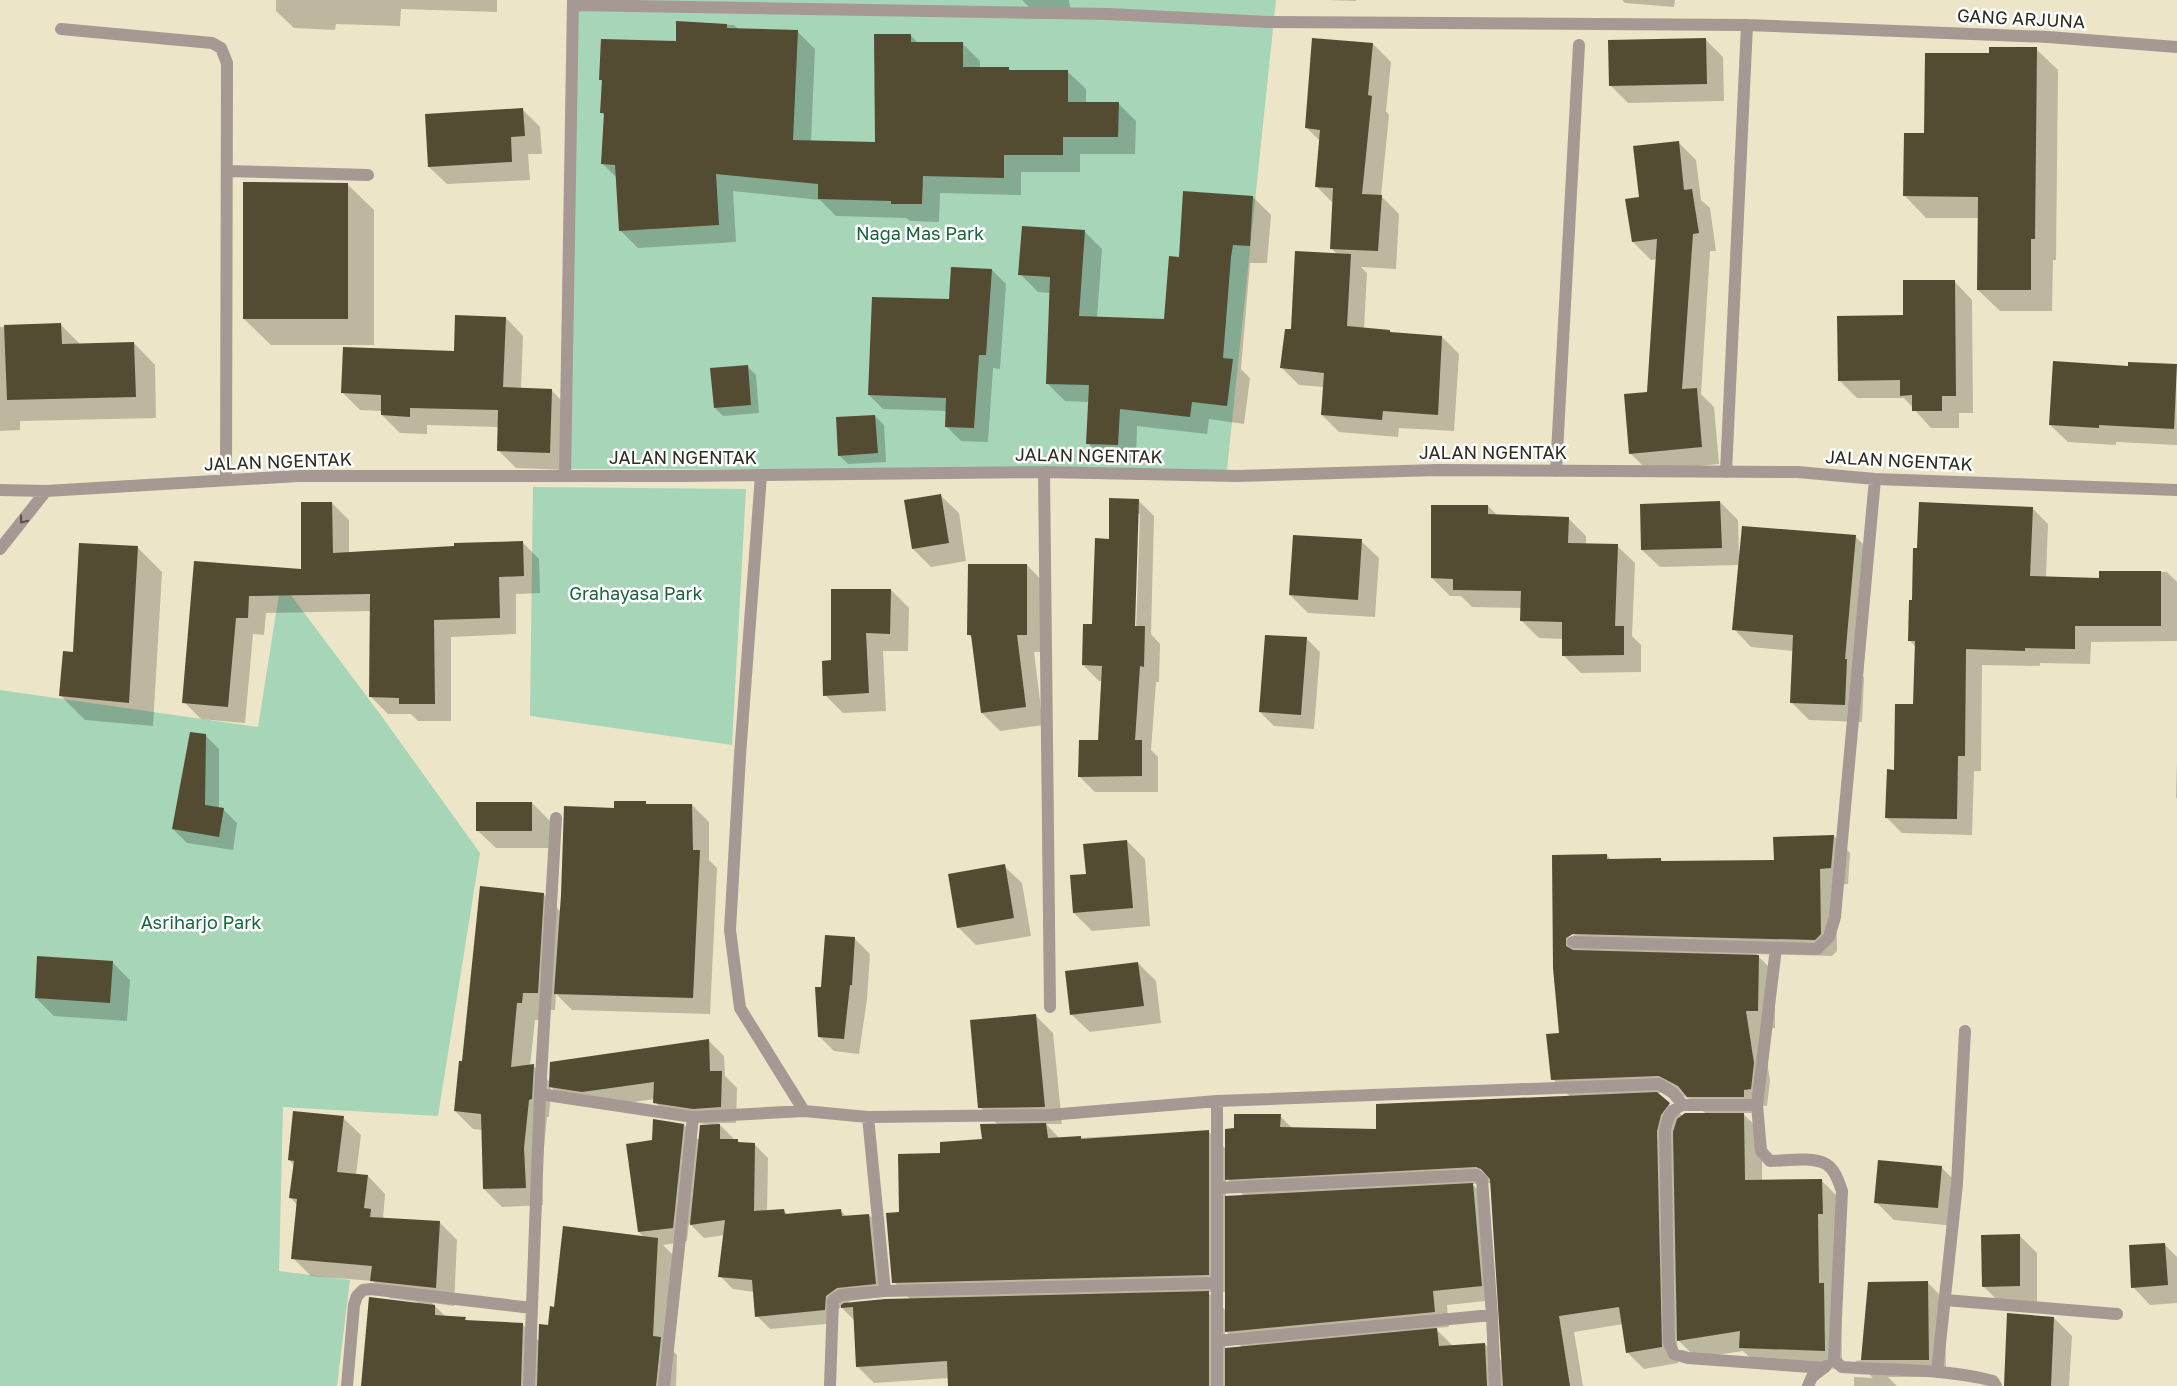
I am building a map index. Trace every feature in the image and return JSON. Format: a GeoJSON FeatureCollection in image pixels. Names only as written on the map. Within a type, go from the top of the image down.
{"type":"FeatureCollection","features":[{"type":"Feature","properties":{"kind":"street","name":"GANG ARJUNA"},"geometry":{"type":"LineString","coordinates":[[573,3],[1098,14],[1268,22],[1746,25],[2048,36],[2177,46]]}},
{"type":"Feature","properties":{"kind":"street"},"geometry":{"type":"LineString","coordinates":[[565,476],[573,3]]}},
{"type":"Feature","properties":{"kind":"street"},"geometry":{"type":"LineString","coordinates":[[1726,472],[1746,25]]}},
{"type":"Feature","properties":{"kind":"street"},"geometry":{"type":"LineString","coordinates":[[62,29],[212,43],[221,48],[227,63],[226,480]]}},
{"type":"Feature","properties":{"kind":"street"},"geometry":{"type":"LineString","coordinates":[[1556,471],[1579,45]]}},
{"type":"Feature","properties":{"kind":"street"},"geometry":{"type":"LineString","coordinates":[[227,171],[368,175]]}},
{"type":"Feature","properties":{"kind":"street","name":"JALAN NGENTAK"},"geometry":{"type":"LineString","coordinates":[[0,490],[46,491],[298,476],[1044,472],[1237,476],[1437,470],[1798,472],[1875,479],[2177,490]]}},
{"type":"Feature","properties":{"kind":"street"},"geometry":{"type":"LineString","coordinates":[[1044,472],[1050,1008]]}},
{"type":"Feature","properties":{"kind":"street"},"geometry":{"type":"LineString","coordinates":[[761,475],[730,930],[740,1008],[804,1111]]}},
{"type":"Feature","properties":{"kind":"street"},"geometry":{"type":"LineString","coordinates":[[1573,942],[1817,948],[1830,937],[1835,917],[1875,479]]}},
{"type":"Feature","properties":{"kind":"street"},"geometry":{"type":"LineString","coordinates":[[0,549],[46,491]]}},
{"type":"Feature","properties":{"kind":"street"},"geometry":{"type":"LineString","coordinates":[[529,1386],[540,1094],[556,818]]}},
{"type":"Feature","properties":{"kind":"street"},"geometry":{"type":"LineString","coordinates":[[1776,948],[1757,1105],[1761,1151],[1770,1161],[1814,1161],[1827,1164],[1838,1177],[1842,1191],[1829,1364],[1812,1377],[1808,1386]]}},
{"type":"Feature","properties":{"kind":"street"},"geometry":{"type":"LineString","coordinates":[[1937,1372],[1957,1184],[1965,1031]]}},
{"type":"Feature","properties":{"kind":"street"},"geometry":{"type":"LineString","coordinates":[[540,1094],[693,1117],[804,1111],[868,1117],[1050,1115],[1217,1101],[1659,1084],[1673,1093],[1683,1105]]}},
{"type":"Feature","properties":{"kind":"street"},"geometry":{"type":"LineString","coordinates":[[1217,1101],[1217,1386]]}},
{"type":"Feature","properties":{"kind":"street"},"geometry":{"type":"LineString","coordinates":[[1757,1105],[1683,1105],[1674,1108],[1667,1118],[1665,1131],[1669,1343],[1674,1354],[1688,1358],[1829,1364],[1842,1367],[1937,1372],[1985,1378],[1993,1380],[1996,1386]]}},
{"type":"Feature","properties":{"kind":"street"},"geometry":{"type":"LineString","coordinates":[[664,1386],[693,1117]]}},
{"type":"Feature","properties":{"kind":"street"},"geometry":{"type":"LineString","coordinates":[[868,1117],[885,1291]]}},
{"type":"Feature","properties":{"kind":"street"},"geometry":{"type":"LineString","coordinates":[[1218,1188],[1476,1175],[1482,1180],[1495,1386]]}},
{"type":"Feature","properties":{"kind":"street"},"geometry":{"type":"LineString","coordinates":[[830,1386],[833,1300],[841,1295],[885,1291],[1217,1283]]}},
{"type":"Feature","properties":{"kind":"street"},"geometry":{"type":"LineString","coordinates":[[346,1386],[354,1304],[356,1296],[363,1290],[394,1291],[532,1308]]}},
{"type":"Feature","properties":{"kind":"street"},"geometry":{"type":"LineString","coordinates":[[1945,1300],[2117,1314]]}},
{"type":"Feature","properties":{"kind":"street"},"geometry":{"type":"LineString","coordinates":[[1217,1341],[1492,1315]]}},
{"type":"Feature","properties":{"kind":"green space","name":"Naga Mas Park"},"geometry":{"type":"Polygon","coordinates":[[[577,0],[1276,0],[1227,470],[568,469],[577,0]]]}},
{"type":"Feature","properties":{"kind":"green space","name":"Grahayasa Park"},"geometry":{"type":"Polygon","coordinates":[[[533,487],[746,489],[732,745],[530,716],[533,487]]]}},
{"type":"Feature","properties":{"kind":"green space","name":"Asriharjo Park"},"geometry":{"type":"Polygon","coordinates":[[[281,582],[380,714],[480,853],[438,1116],[283,1107],[279,1271],[350,1280],[337,1386],[0,1386],[0,690],[258,727],[281,582]]]}},
{"type":"Feature","properties":{"kind":"building"},"geometry":{"type":"Polygon","coordinates":[[[676,21],[727,24],[727,28],[798,30],[793,140],[875,142],[874,34],[911,34],[911,42],[963,42],[963,67],[1009,67],[1009,70],[1068,70],[1068,102],[1119,102],[1118,137],[1063,137],[1063,155],[1004,155],[1004,178],[923,176],[922,204],[891,204],[891,201],[818,199],[818,184],[716,174],[719,225],[619,231],[615,165],[601,164],[604,113],[600,113],[602,80],[599,80],[601,39],[676,41],[676,21]]]}},
{"type":"Feature","properties":{"kind":"building"},"geometry":{"type":"Polygon","coordinates":[[[1312,38],[1373,43],[1368,95],[1372,96],[1362,194],[1382,195],[1378,251],[1330,249],[1333,188],[1315,187],[1320,130],[1305,128],[1312,38]]]}},
{"type":"Feature","properties":{"kind":"building"},"geometry":{"type":"Polygon","coordinates":[[[1706,38],[1707,84],[1609,86],[1608,40],[1706,38]]]}},
{"type":"Feature","properties":{"kind":"building"},"geometry":{"type":"Polygon","coordinates":[[[1989,47],[2037,47],[2035,239],[2031,239],[2031,290],[1977,290],[1978,197],[1903,196],[1904,133],[1924,133],[1925,53],[1989,53],[1989,47]]]}},
{"type":"Feature","properties":{"kind":"building"},"geometry":{"type":"Polygon","coordinates":[[[523,108],[525,136],[511,137],[512,162],[428,167],[425,114],[523,108]]]}},
{"type":"Feature","properties":{"kind":"building"},"geometry":{"type":"Polygon","coordinates":[[[1679,141],[1684,190],[1692,189],[1699,233],[1693,234],[1682,389],[1697,388],[1702,447],[1629,454],[1624,394],[1647,392],[1657,239],[1632,242],[1625,199],[1639,197],[1633,146],[1679,141]]]}},
{"type":"Feature","properties":{"kind":"building"},"geometry":{"type":"Polygon","coordinates":[[[243,182],[348,183],[348,319],[243,319],[243,182]]]}},
{"type":"Feature","properties":{"kind":"building"},"geometry":{"type":"Polygon","coordinates":[[[1183,191],[1253,196],[1250,246],[1233,245],[1231,257],[1223,358],[1233,359],[1227,406],[1192,402],[1190,417],[1120,409],[1118,445],[1086,444],[1089,385],[1046,384],[1050,277],[1018,275],[1022,226],[1085,230],[1079,316],[1164,319],[1169,256],[1179,257],[1183,191]]]}},
{"type":"Feature","properties":{"kind":"building"},"geometry":{"type":"Polygon","coordinates":[[[1295,251],[1351,254],[1347,326],[1442,336],[1438,415],[1383,411],[1382,420],[1321,415],[1324,373],[1280,368],[1285,329],[1291,329],[1295,251]]]}},
{"type":"Feature","properties":{"kind":"building"},"geometry":{"type":"Polygon","coordinates":[[[951,267],[992,269],[986,355],[979,355],[974,428],[945,427],[946,398],[868,395],[872,297],[949,299],[951,267]]]}},
{"type":"Feature","properties":{"kind":"building"},"geometry":{"type":"Polygon","coordinates":[[[1903,280],[1955,280],[1956,396],[1942,396],[1942,411],[1912,411],[1912,395],[1900,396],[1900,380],[1838,381],[1837,316],[1903,315],[1903,280]]]}},
{"type":"Feature","properties":{"kind":"building"},"geometry":{"type":"Polygon","coordinates":[[[455,315],[506,317],[503,387],[552,389],[550,453],[497,451],[498,410],[410,408],[410,417],[381,415],[381,395],[341,393],[343,347],[454,351],[455,315]]]}},
{"type":"Feature","properties":{"kind":"building"},"geometry":{"type":"Polygon","coordinates":[[[61,323],[62,344],[134,342],[136,397],[7,400],[4,325],[61,323]]]}},
{"type":"Feature","properties":{"kind":"building"},"geometry":{"type":"Polygon","coordinates":[[[2053,361],[2128,366],[2128,362],[2177,364],[2174,429],[2099,425],[2099,428],[2049,425],[2053,361]]]}},
{"type":"Feature","properties":{"kind":"building"},"geometry":{"type":"Polygon","coordinates":[[[748,365],[751,405],[714,408],[710,368],[748,365]]]}},
{"type":"Feature","properties":{"kind":"building"},"geometry":{"type":"Polygon","coordinates":[[[875,415],[878,453],[838,456],[836,417],[875,415]]]}},
{"type":"Feature","properties":{"kind":"building"},"geometry":{"type":"Polygon","coordinates":[[[941,494],[949,543],[912,549],[904,500],[941,494]]]}},
{"type":"Feature","properties":{"kind":"building"},"geometry":{"type":"Polygon","coordinates":[[[1109,498],[1139,499],[1135,626],[1145,626],[1144,667],[1140,666],[1135,740],[1142,740],[1142,776],[1078,777],[1079,740],[1098,740],[1102,666],[1082,665],[1083,624],[1092,624],[1095,538],[1109,539],[1109,498]]]}},
{"type":"Feature","properties":{"kind":"building"},"geometry":{"type":"Polygon","coordinates":[[[1720,501],[1722,548],[1641,550],[1640,504],[1720,501]]]}},
{"type":"Feature","properties":{"kind":"building"},"geometry":{"type":"Polygon","coordinates":[[[301,502],[332,502],[333,553],[454,546],[454,543],[523,541],[524,576],[499,577],[500,618],[434,620],[435,704],[399,704],[399,698],[369,697],[370,594],[249,596],[248,618],[236,618],[228,707],[182,703],[194,561],[301,569],[301,502]]]}},
{"type":"Feature","properties":{"kind":"building"},"geometry":{"type":"Polygon","coordinates":[[[1919,502],[2033,507],[2030,576],[2099,578],[2099,571],[2161,571],[2161,626],[2075,626],[2075,649],[2025,648],[2025,651],[1966,649],[1965,756],[1958,756],[1957,819],[1885,818],[1887,769],[1894,770],[1895,704],[1913,704],[1915,641],[1908,641],[1909,600],[1912,600],[1913,548],[1917,548],[1919,502]]]}},
{"type":"Feature","properties":{"kind":"building"},"geometry":{"type":"Polygon","coordinates":[[[1431,505],[1488,505],[1488,514],[1569,517],[1568,543],[1618,544],[1615,626],[1624,626],[1624,655],[1562,656],[1562,622],[1520,621],[1521,591],[1453,590],[1453,579],[1431,578],[1431,505]]]}},
{"type":"Feature","properties":{"kind":"building"},"geometry":{"type":"Polygon","coordinates":[[[1742,526],[1856,535],[1845,659],[1847,659],[1845,705],[1790,703],[1793,635],[1732,630],[1742,526]]]}},
{"type":"Feature","properties":{"kind":"building"},"geometry":{"type":"Polygon","coordinates":[[[1293,535],[1362,539],[1358,600],[1289,595],[1293,535]]]}},
{"type":"Feature","properties":{"kind":"building"},"geometry":{"type":"Polygon","coordinates":[[[79,543],[138,546],[129,703],[59,696],[63,651],[73,652],[79,543]]]}},
{"type":"Feature","properties":{"kind":"building"},"geometry":{"type":"Polygon","coordinates":[[[968,564],[1027,564],[1027,635],[1017,635],[1026,707],[981,713],[971,635],[967,635],[968,564]]]}},
{"type":"Feature","properties":{"kind":"building"},"geometry":{"type":"Polygon","coordinates":[[[831,589],[891,589],[890,634],[866,633],[869,693],[823,696],[822,661],[831,660],[831,589]]]}},
{"type":"Feature","properties":{"kind":"building"},"geometry":{"type":"Polygon","coordinates":[[[1265,635],[1307,637],[1301,715],[1259,712],[1265,635]]]}},
{"type":"Feature","properties":{"kind":"building"},"geometry":{"type":"Polygon","coordinates":[[[190,732],[206,734],[205,805],[224,808],[219,837],[172,829],[190,732]]]}},
{"type":"Feature","properties":{"kind":"building"},"geometry":{"type":"Polygon","coordinates":[[[614,801],[646,801],[646,804],[692,804],[693,850],[700,850],[693,998],[554,994],[561,895],[564,806],[614,808],[614,801]]]}},
{"type":"Feature","properties":{"kind":"building"},"geometry":{"type":"Polygon","coordinates":[[[476,802],[532,802],[532,831],[476,831],[476,802]]]}},
{"type":"Feature","properties":{"kind":"building"},"geometry":{"type":"Polygon","coordinates":[[[1834,835],[1831,868],[1820,869],[1821,934],[1815,940],[1573,934],[1566,938],[1566,946],[1573,950],[1759,955],[1758,1011],[1746,1011],[1754,1063],[1751,1089],[1744,1090],[1744,1097],[1687,1097],[1678,1086],[1659,1076],[1551,1080],[1546,1034],[1559,1033],[1553,968],[1552,855],[1607,854],[1607,859],[1661,858],[1661,861],[1774,860],[1773,837],[1834,835]]]}},
{"type":"Feature","properties":{"kind":"building"},"geometry":{"type":"Polygon","coordinates":[[[1127,840],[1133,908],[1073,913],[1070,875],[1086,874],[1083,844],[1127,840]]]}},
{"type":"Feature","properties":{"kind":"building"},"geometry":{"type":"Polygon","coordinates":[[[1005,864],[1014,918],[957,928],[948,874],[1005,864]]]}},
{"type":"Feature","properties":{"kind":"building"},"geometry":{"type":"Polygon","coordinates":[[[480,886],[544,893],[538,993],[523,993],[522,1003],[517,1003],[511,1067],[534,1064],[532,1099],[529,1100],[524,1148],[526,1188],[483,1189],[481,1114],[454,1111],[459,1061],[462,1061],[480,886]]]}},
{"type":"Feature","properties":{"kind":"building"},"geometry":{"type":"Polygon","coordinates":[[[825,935],[855,937],[852,985],[850,985],[844,1039],[818,1037],[815,987],[821,987],[825,935]]]}},
{"type":"Feature","properties":{"kind":"building"},"geometry":{"type":"Polygon","coordinates":[[[37,956],[113,961],[110,1003],[35,998],[37,956]]]}},
{"type":"Feature","properties":{"kind":"building"},"geometry":{"type":"Polygon","coordinates":[[[1138,962],[1144,1006],[1070,1015],[1065,971],[1138,962]]]}},
{"type":"Feature","properties":{"kind":"building"},"geometry":{"type":"Polygon","coordinates":[[[1036,1014],[1045,1107],[978,1108],[970,1020],[1036,1014]]]}},
{"type":"Feature","properties":{"kind":"building"},"geometry":{"type":"Polygon","coordinates":[[[709,1039],[710,1071],[722,1071],[721,1107],[693,1109],[653,1103],[654,1082],[582,1092],[549,1087],[550,1062],[709,1039]]]}},
{"type":"Feature","properties":{"kind":"building"},"geometry":{"type":"Polygon","coordinates":[[[1657,1092],[1670,1103],[1661,1115],[1657,1131],[1662,1347],[1626,1353],[1619,1307],[1559,1316],[1570,1386],[1503,1386],[1490,1179],[1481,1169],[1476,1167],[1225,1180],[1225,1129],[1234,1128],[1234,1114],[1281,1114],[1280,1127],[1376,1129],[1376,1104],[1657,1092]]]}},
{"type":"Feature","properties":{"kind":"building"},"geometry":{"type":"Polygon","coordinates":[[[293,1111],[344,1116],[337,1172],[368,1175],[364,1208],[371,1209],[370,1217],[440,1221],[436,1288],[370,1281],[372,1266],[291,1259],[297,1199],[289,1198],[294,1161],[288,1160],[293,1111]]]}},
{"type":"Feature","properties":{"kind":"building"},"geometry":{"type":"Polygon","coordinates":[[[1685,1113],[1744,1113],[1745,1180],[1822,1179],[1823,1214],[1818,1214],[1819,1283],[1824,1283],[1825,1351],[1739,1348],[1740,1331],[1677,1341],[1673,1132],[1677,1119],[1685,1113]]]}},
{"type":"Feature","properties":{"kind":"building"},"geometry":{"type":"Polygon","coordinates":[[[653,1119],[684,1124],[673,1228],[638,1232],[626,1144],[652,1140],[653,1119]]]}},
{"type":"Feature","properties":{"kind":"building"},"geometry":{"type":"Polygon","coordinates":[[[1046,1123],[1048,1138],[1081,1136],[1081,1139],[1209,1130],[1209,1275],[892,1283],[886,1213],[899,1212],[898,1154],[940,1153],[940,1142],[982,1139],[980,1124],[1046,1123]]]}},
{"type":"Feature","properties":{"kind":"building"},"geometry":{"type":"Polygon","coordinates":[[[720,1124],[720,1139],[738,1139],[738,1142],[755,1143],[754,1211],[784,1209],[785,1214],[841,1209],[842,1216],[869,1214],[876,1284],[837,1288],[826,1296],[825,1310],[755,1317],[752,1280],[718,1277],[725,1220],[690,1225],[700,1125],[720,1124]]]}},
{"type":"Feature","properties":{"kind":"building"},"geometry":{"type":"Polygon","coordinates":[[[1878,1160],[1942,1166],[1938,1208],[1874,1203],[1878,1160]]]}},
{"type":"Feature","properties":{"kind":"building"},"geometry":{"type":"Polygon","coordinates":[[[1473,1183],[1482,1286],[1433,1291],[1435,1312],[1225,1332],[1225,1196],[1473,1183]]]}},
{"type":"Feature","properties":{"kind":"building"},"geometry":{"type":"Polygon","coordinates":[[[563,1226],[658,1238],[653,1336],[661,1337],[656,1386],[537,1386],[539,1324],[548,1325],[550,1306],[554,1307],[563,1226]]]}},
{"type":"Feature","properties":{"kind":"building"},"geometry":{"type":"Polygon","coordinates":[[[2020,1234],[2020,1286],[1982,1287],[1981,1235],[2020,1234]]]}},
{"type":"Feature","properties":{"kind":"building"},"geometry":{"type":"Polygon","coordinates":[[[2165,1243],[2168,1285],[2131,1288],[2129,1245],[2165,1243]]]}},
{"type":"Feature","properties":{"kind":"building"},"geometry":{"type":"Polygon","coordinates":[[[1928,1281],[1929,1360],[1861,1360],[1868,1282],[1928,1281]]]}},
{"type":"Feature","properties":{"kind":"building"},"geometry":{"type":"Polygon","coordinates":[[[1209,1291],[1209,1386],[948,1386],[947,1361],[856,1367],[853,1307],[841,1308],[841,1305],[844,1303],[885,1299],[1209,1291]]]}},
{"type":"Feature","properties":{"kind":"building"},"geometry":{"type":"Polygon","coordinates":[[[369,1297],[435,1305],[435,1315],[466,1317],[465,1320],[523,1323],[521,1386],[361,1386],[369,1297]]]}},
{"type":"Feature","properties":{"kind":"building"},"geometry":{"type":"Polygon","coordinates":[[[2007,1313],[2054,1317],[2051,1386],[2004,1386],[2007,1313]]]}},
{"type":"Feature","properties":{"kind":"building"},"geometry":{"type":"Polygon","coordinates":[[[1437,1328],[1439,1346],[1485,1343],[1487,1386],[1225,1386],[1225,1348],[1437,1328]]]}}]}
